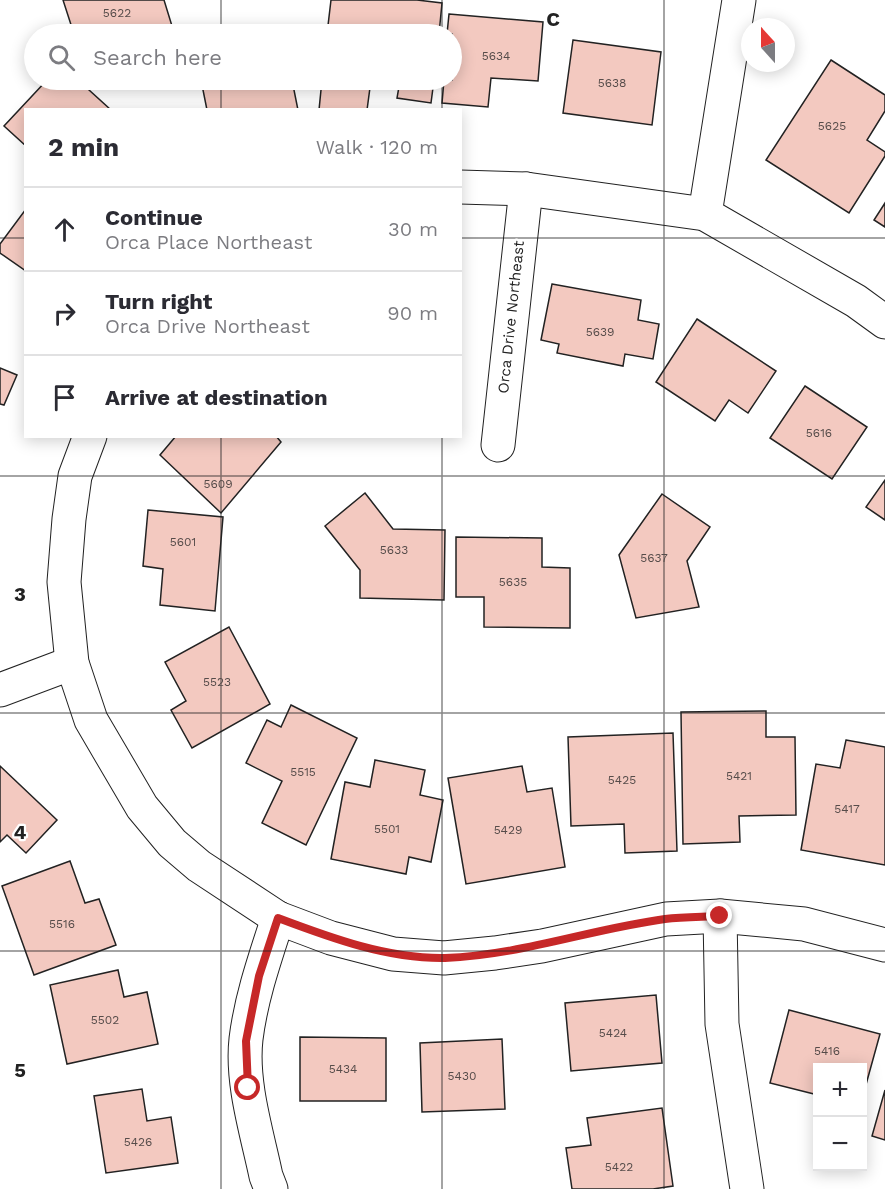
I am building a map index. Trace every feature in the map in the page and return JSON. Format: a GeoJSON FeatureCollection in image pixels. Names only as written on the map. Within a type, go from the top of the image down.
{"type":"FeatureCollection","features":[{"type":"Feature","properties":{"kind":"street"},"geometry":{"type":"LineString","coordinates":[[705,214],[739,0]]}},
{"type":"Feature","properties":{"kind":"street"},"geometry":{"type":"LineString","coordinates":[[462,186],[526,189],[705,214],[856,302],[885,322]]}},
{"type":"Feature","properties":{"kind":"street","name":"Orca Drive Northeast"},"geometry":{"type":"LineString","coordinates":[[498,445],[526,189]]}},
{"type":"Feature","properties":{"kind":"street"},"geometry":{"type":"LineString","coordinates":[[89,438],[75,476],[64,582],[72,663],[91,720],[142,807],[172,843],[199,866],[278,918],[331,938],[393,954],[444,958],[542,946],[666,919],[720,916],[804,924],[885,945]]}},
{"type":"Feature","properties":{"kind":"street"},"geometry":{"type":"LineString","coordinates":[[0,690],[72,663]]}},
{"type":"Feature","properties":{"kind":"street"},"geometry":{"type":"LineString","coordinates":[[720,916],[722,1024],[747,1189]]}},
{"type":"Feature","properties":{"kind":"street"},"geometry":{"type":"LineString","coordinates":[[271,1189],[266,1176],[248,1088],[246,1041],[259,976],[278,918]]}},
{"type":"Feature","properties":{"kind":"building"},"geometry":{"type":"Polygon","coordinates":[[[63,0],[164,0],[171,24],[71,24],[63,0]]]}},
{"type":"Feature","properties":{"kind":"building"},"geometry":{"type":"Polygon","coordinates":[[[331,0],[417,0],[442,3],[440,24],[328,24],[331,0]]]}},
{"type":"Feature","properties":{"kind":"building"},"geometry":{"type":"Polygon","coordinates":[[[449,14],[543,22],[538,81],[491,78],[488,107],[442,103],[443,90],[462,90],[462,24],[448,24],[449,14]]]}},
{"type":"Feature","properties":{"kind":"building"},"geometry":{"type":"Polygon","coordinates":[[[573,40],[661,52],[652,125],[563,113],[573,40]]]}},
{"type":"Feature","properties":{"kind":"building"},"geometry":{"type":"Polygon","coordinates":[[[831,60],[885,95],[885,111],[867,140],[885,152],[885,156],[849,213],[766,160],[831,60]]]}},
{"type":"Feature","properties":{"kind":"building"},"geometry":{"type":"Polygon","coordinates":[[[38,90],[89,90],[109,108],[24,108],[24,144],[4,126],[38,90]]]}},
{"type":"Feature","properties":{"kind":"building"},"geometry":{"type":"Polygon","coordinates":[[[203,90],[294,90],[298,108],[207,108],[203,90]]]}},
{"type":"Feature","properties":{"kind":"building"},"geometry":{"type":"Polygon","coordinates":[[[321,90],[370,90],[367,108],[319,108],[321,90]]]}},
{"type":"Feature","properties":{"kind":"building"},"geometry":{"type":"Polygon","coordinates":[[[398,90],[433,90],[431,103],[397,98],[398,90]]]}},
{"type":"Feature","properties":{"kind":"building"},"geometry":{"type":"Polygon","coordinates":[[[885,203],[885,227],[874,220],[885,203]]]}},
{"type":"Feature","properties":{"kind":"building"},"geometry":{"type":"Polygon","coordinates":[[[24,212],[24,270],[0,253],[0,244],[24,212]]]}},
{"type":"Feature","properties":{"kind":"building"},"geometry":{"type":"Polygon","coordinates":[[[552,284],[641,300],[638,320],[659,324],[653,359],[625,354],[623,366],[557,353],[559,344],[541,340],[552,284]]]}},
{"type":"Feature","properties":{"kind":"building"},"geometry":{"type":"Polygon","coordinates":[[[697,319],[776,371],[748,413],[729,400],[715,421],[656,382],[697,319]]]}},
{"type":"Feature","properties":{"kind":"building"},"geometry":{"type":"Polygon","coordinates":[[[0,368],[17,375],[4,405],[0,404],[0,368]]]}},
{"type":"Feature","properties":{"kind":"building"},"geometry":{"type":"Polygon","coordinates":[[[805,386],[867,427],[832,479],[770,438],[805,386]]]}},
{"type":"Feature","properties":{"kind":"building"},"geometry":{"type":"Polygon","coordinates":[[[174,438],[278,438],[281,442],[221,513],[160,455],[174,438]]]}},
{"type":"Feature","properties":{"kind":"building"},"geometry":{"type":"Polygon","coordinates":[[[885,480],[885,520],[866,507],[885,480]]]}},
{"type":"Feature","properties":{"kind":"building"},"geometry":{"type":"Polygon","coordinates":[[[365,493],[393,529],[445,530],[444,600],[360,598],[360,570],[325,526],[365,493]]]}},
{"type":"Feature","properties":{"kind":"building"},"geometry":{"type":"Polygon","coordinates":[[[662,494],[710,527],[687,561],[699,607],[636,618],[619,555],[662,494]]]}},
{"type":"Feature","properties":{"kind":"building"},"geometry":{"type":"Polygon","coordinates":[[[148,510],[223,517],[215,611],[160,605],[163,569],[143,566],[148,510]]]}},
{"type":"Feature","properties":{"kind":"building"},"geometry":{"type":"Polygon","coordinates":[[[456,537],[542,538],[542,567],[570,568],[570,628],[484,627],[484,597],[456,597],[456,537]]]}},
{"type":"Feature","properties":{"kind":"building"},"geometry":{"type":"Polygon","coordinates":[[[229,627],[270,704],[192,748],[171,710],[186,701],[165,662],[229,627]]]}},
{"type":"Feature","properties":{"kind":"building"},"geometry":{"type":"Polygon","coordinates":[[[291,705],[357,738],[306,845],[262,823],[282,781],[246,763],[267,720],[281,727],[291,705]]]}},
{"type":"Feature","properties":{"kind":"building"},"geometry":{"type":"Polygon","coordinates":[[[766,711],[766,737],[795,737],[796,815],[739,816],[740,842],[683,844],[681,712],[766,711]]]}},
{"type":"Feature","properties":{"kind":"building"},"geometry":{"type":"Polygon","coordinates":[[[673,733],[677,851],[625,853],[624,824],[571,826],[568,737],[673,733]]]}},
{"type":"Feature","properties":{"kind":"building"},"geometry":{"type":"Polygon","coordinates":[[[846,740],[885,747],[885,865],[801,850],[816,764],[840,768],[846,740]]]}},
{"type":"Feature","properties":{"kind":"building"},"geometry":{"type":"Polygon","coordinates":[[[375,760],[425,770],[420,795],[443,800],[431,862],[409,857],[406,874],[331,859],[345,782],[370,787],[375,760]]]}},
{"type":"Feature","properties":{"kind":"building"},"geometry":{"type":"Polygon","coordinates":[[[0,766],[57,820],[26,853],[7,835],[0,842],[0,766]]]}},
{"type":"Feature","properties":{"kind":"building"},"geometry":{"type":"Polygon","coordinates":[[[522,766],[527,792],[552,788],[565,867],[466,884],[448,778],[522,766]]]}},
{"type":"Feature","properties":{"kind":"building"},"geometry":{"type":"Polygon","coordinates":[[[70,861],[85,903],[99,899],[116,945],[34,975],[2,886],[70,861]]]}},
{"type":"Feature","properties":{"kind":"building"},"geometry":{"type":"Polygon","coordinates":[[[118,970],[124,997],[147,992],[158,1044],[67,1064],[50,985],[118,970]]]}},
{"type":"Feature","properties":{"kind":"building"},"geometry":{"type":"Polygon","coordinates":[[[656,995],[662,1063],[571,1071],[565,1003],[656,995]]]}},
{"type":"Feature","properties":{"kind":"building"},"geometry":{"type":"Polygon","coordinates":[[[789,1010],[880,1034],[867,1081],[867,1063],[813,1063],[813,1094],[770,1083],[789,1010]]]}},
{"type":"Feature","properties":{"kind":"building"},"geometry":{"type":"Polygon","coordinates":[[[300,1037],[386,1038],[386,1101],[300,1101],[300,1037]]]}},
{"type":"Feature","properties":{"kind":"building"},"geometry":{"type":"Polygon","coordinates":[[[502,1039],[505,1109],[422,1112],[420,1043],[502,1039]]]}},
{"type":"Feature","properties":{"kind":"building"},"geometry":{"type":"Polygon","coordinates":[[[142,1089],[147,1121],[171,1117],[178,1163],[106,1173],[94,1096],[142,1089]]]}},
{"type":"Feature","properties":{"kind":"building"},"geometry":{"type":"Polygon","coordinates":[[[885,1090],[885,1140],[872,1136],[885,1090]]]}},
{"type":"Feature","properties":{"kind":"building"},"geometry":{"type":"Polygon","coordinates":[[[662,1108],[673,1186],[653,1189],[572,1189],[566,1148],[591,1145],[587,1118],[662,1108]]]}},
{"type":"Feature","properties":{"kind":"route"},"geometry":{"type":"LineString","coordinates":[[248,1088],[246,1041],[259,976],[278,918],[331,938],[393,954],[444,958],[542,946],[666,919],[720,916]]}}]}
